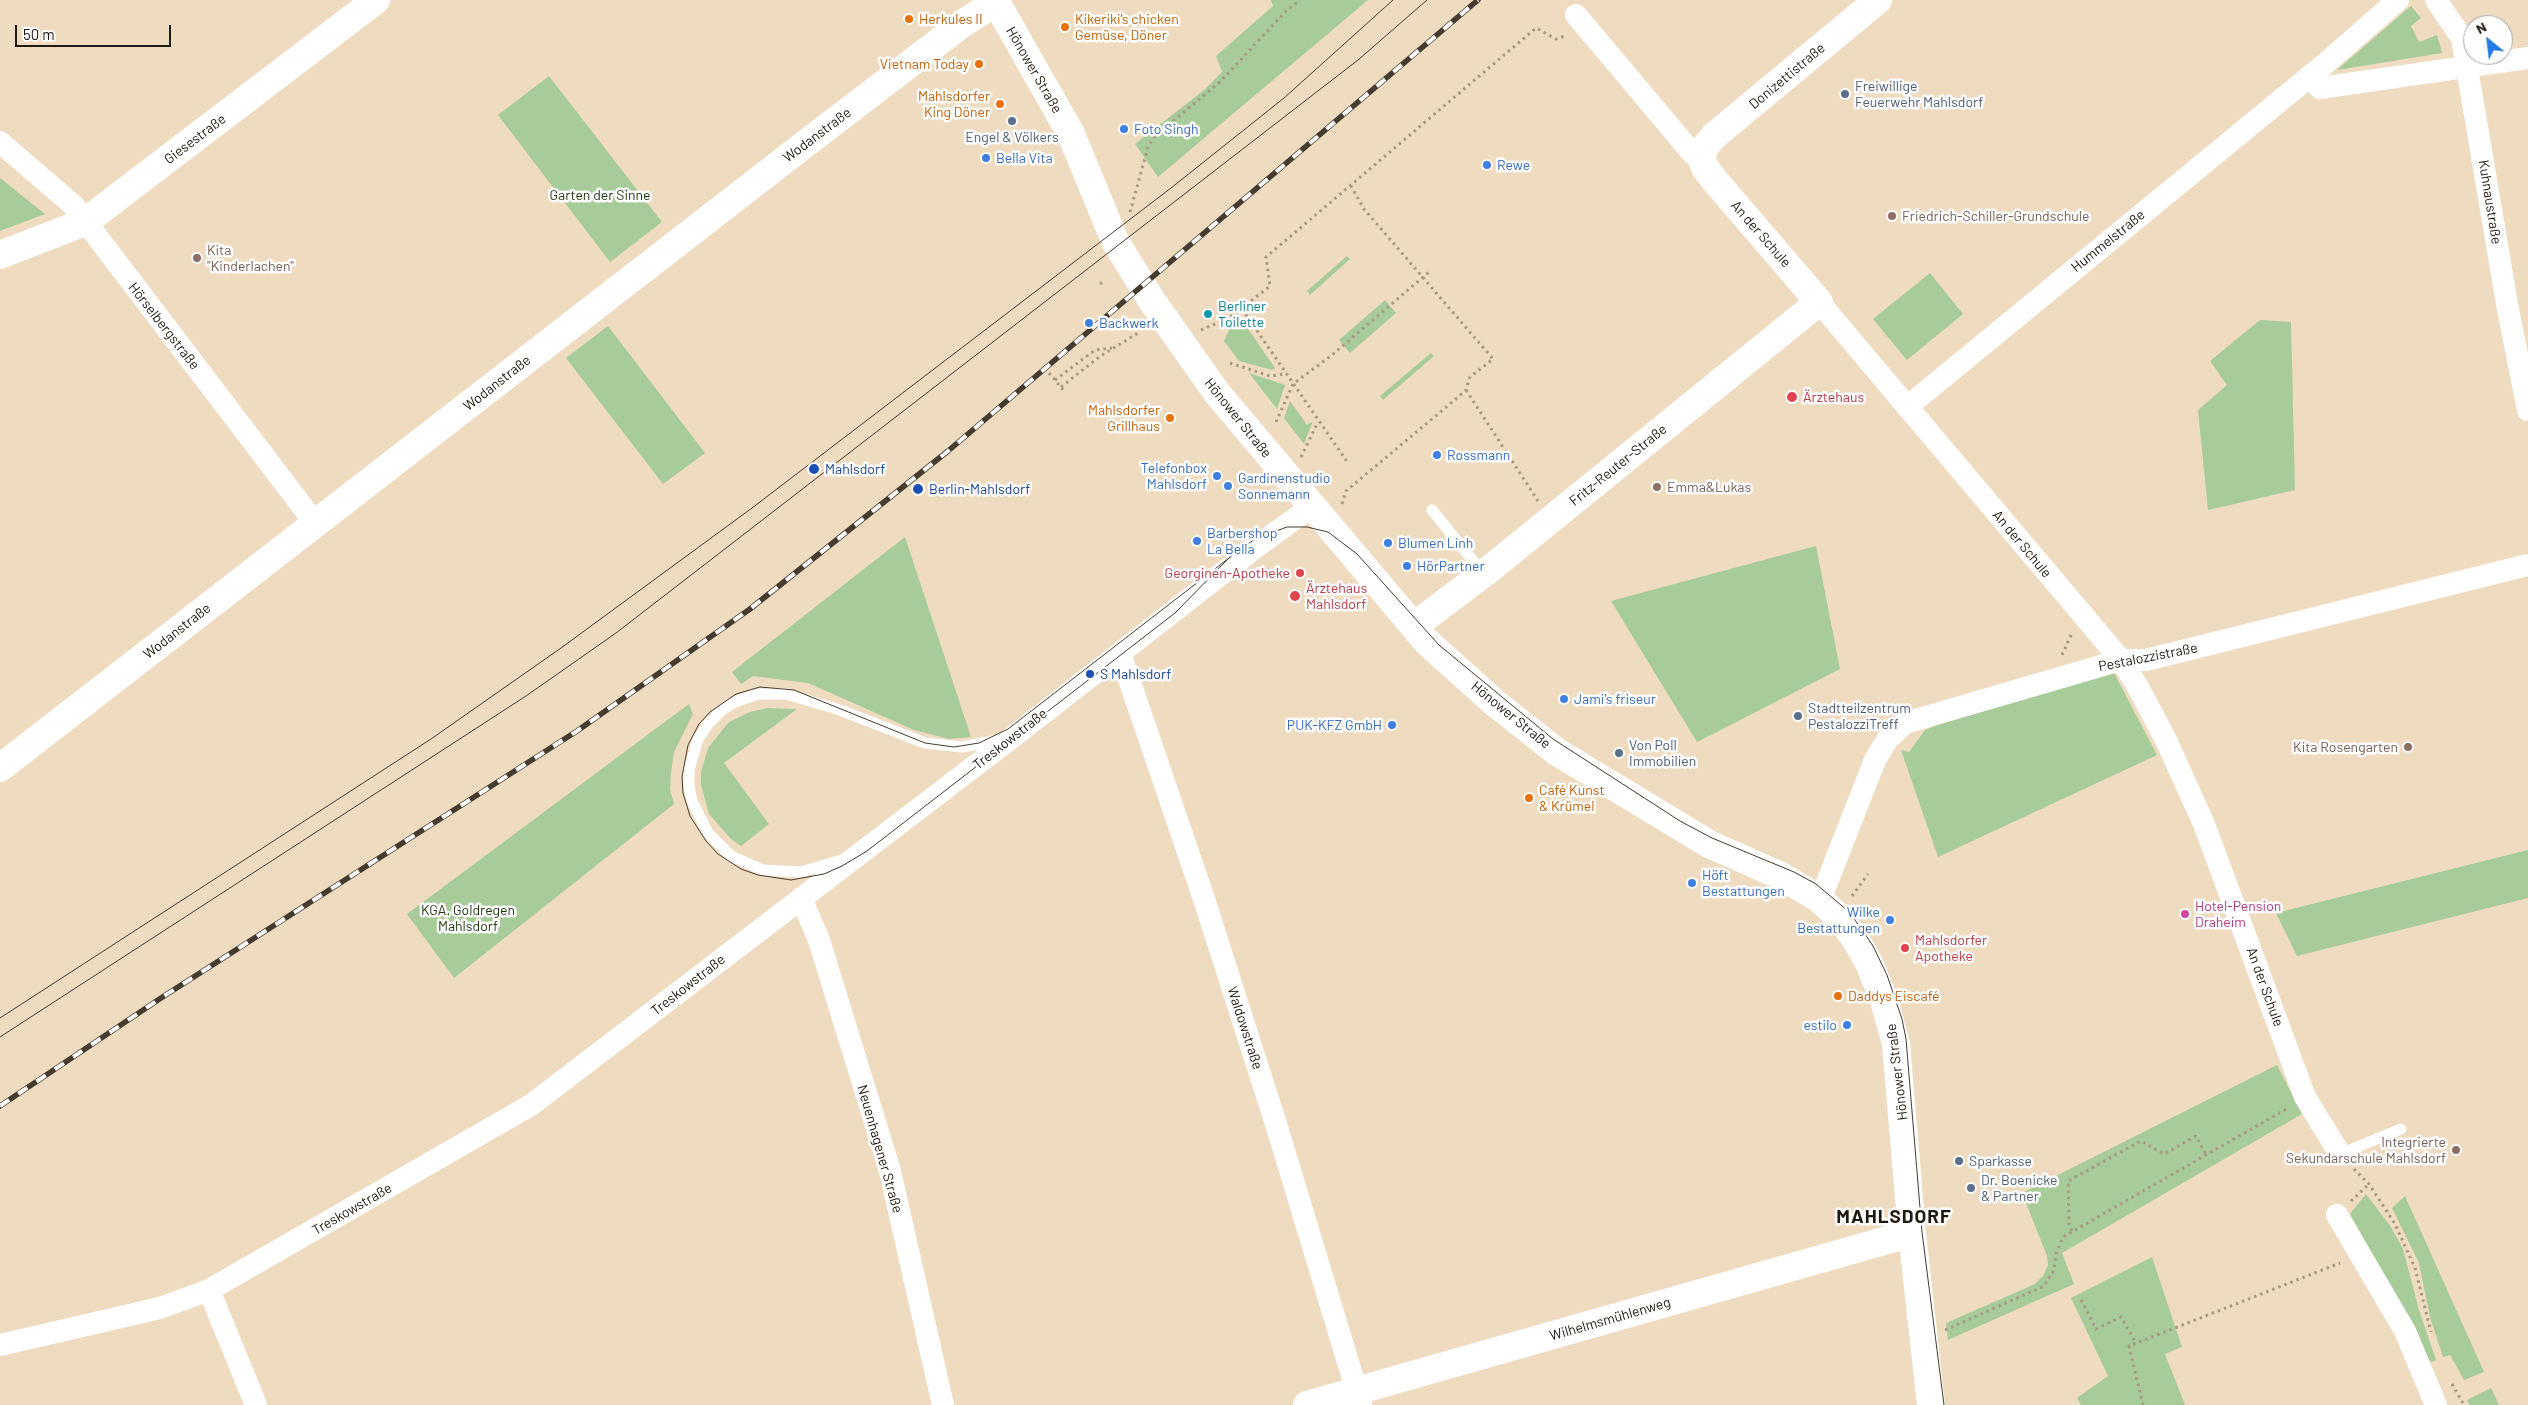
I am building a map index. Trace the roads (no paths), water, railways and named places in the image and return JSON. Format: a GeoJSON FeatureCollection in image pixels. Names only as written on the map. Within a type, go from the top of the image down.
{"type":"FeatureCollection","features":[{"type":"Feature","properties":{"kind":"street","name":"Giesestraße"},"geometry":{"type":"LineString","coordinates":[[0,255],[85,222],[376,0]]}},
{"type":"Feature","properties":{"kind":"street","name":"Donizettistraße"},"geometry":{"type":"LineString","coordinates":[[1702,157],[1705,146],[1714,136],[1878,0]]}},
{"type":"Feature","properties":{"kind":"street","name":"Hummelstraße"},"geometry":{"type":"LineString","coordinates":[[1907,407],[2310,76],[2398,0]]}},
{"type":"Feature","properties":{"kind":"street","name":"Kuhnaustraße"},"geometry":{"type":"LineString","coordinates":[[2436,0],[2462,38],[2506,304],[2528,410]]}},
{"type":"Feature","properties":{"kind":"street","name":"Hönower Straße"},"geometry":{"type":"LineString","coordinates":[[995,1],[1071,134],[1093,192],[1127,262],[1198,368],[1311,507],[1435,650],[1495,703],[1582,769],[1709,844],[1781,876],[1818,898],[1840,918],[1856,940],[1869,964],[1890,1016],[1901,1086],[1912,1233],[1931,1405]]}},
{"type":"Feature","properties":{"kind":"street","name":"Wodanstraße"},"geometry":{"type":"LineString","coordinates":[[0,768],[962,24],[995,1]]}},
{"type":"Feature","properties":{"kind":"street","name":"An der Schule"},"geometry":{"type":"LineString","coordinates":[[1574,25],[1693,154],[1702,157],[1705,168],[1716,182],[2121,660],[2166,740],[2204,824],[2305,1097],[2340,1154]]}},
{"type":"Feature","properties":{"kind":"street"},"geometry":{"type":"LineString","coordinates":[[2310,76],[2320,88],[2528,58]]}},
{"type":"Feature","properties":{"kind":"street","name":"Hörselbergstraße"},"geometry":{"type":"LineString","coordinates":[[0,142],[69,202],[315,523]]}},
{"type":"Feature","properties":{"kind":"street","name":"Fritz-Reuter-Straße"},"geometry":{"type":"LineString","coordinates":[[1414,626],[1483,573],[1819,302]]}},
{"type":"Feature","properties":{"kind":"street","name":"Treskowstraße"},"geometry":{"type":"LineString","coordinates":[[0,1344],[160,1308],[209,1290],[531,1105],[1311,507]]}},
{"type":"Feature","properties":{"kind":"street","name":"Pestalozzistraße"},"geometry":{"type":"LineString","coordinates":[[1818,898],[1824,890],[1875,760],[1887,740],[1905,723],[2121,660],[2146,660],[2528,565]]}},
{"type":"Feature","properties":{"kind":"street","name":"Waldowstraße"},"geometry":{"type":"LineString","coordinates":[[1120,654],[1203,896],[1279,1133],[1359,1398]]}},
{"type":"Feature","properties":{"kind":"street","name":"Neuenhagener Straße"},"geometry":{"type":"LineString","coordinates":[[801,898],[819,940],[890,1171],[943,1405]]}},
{"type":"Feature","properties":{"kind":"street"},"geometry":{"type":"LineString","coordinates":[[2337,1215],[2404,1331],[2436,1405]]}},
{"type":"Feature","properties":{"kind":"street","name":"Wilhelmsmühlenweg"},"geometry":{"type":"LineString","coordinates":[[1307,1405],[1359,1398],[1912,1233]]}},
{"type":"Feature","properties":{"kind":"street"},"geometry":{"type":"LineString","coordinates":[[209,1290],[256,1405]]}},
{"type":"Feature","properties":{"kind":"lane"},"geometry":{"type":"LineString","coordinates":[[1432,510],[1483,573]]}},
{"type":"Feature","properties":{"kind":"lane"},"geometry":{"type":"LineString","coordinates":[[888,832],[843,858],[814,870],[770,871],[738,860],[714,840],[694,807],[688,776],[698,739],[709,722],[729,706],[750,696],[766,693],[805,698],[868,720],[917,741],[937,746],[962,747],[1014,736]]}},
{"type":"Feature","properties":{"kind":"lane"},"geometry":{"type":"LineString","coordinates":[[2340,1154],[2401,1129]]}},
{"type":"Feature","properties":{"kind":"tram line"},"geometry":{"type":"LineString","coordinates":[[0,1018],[431,739],[561,648],[752,508],[1171,188],[1284,98],[1393,0]]}},
{"type":"Feature","properties":{"kind":"tram line"},"geometry":{"type":"LineString","coordinates":[[0,1037],[526,696],[616,633],[1358,60],[1427,0]]}},
{"type":"Feature","properties":{"kind":"tram line"},"geometry":{"type":"LineString","coordinates":[[1230,557],[1175,613],[867,851],[842,866],[824,874],[791,880],[758,875],[741,869],[718,854],[706,841],[690,816],[683,793],[682,777],[688,745],[699,724],[710,712],[736,694],[760,687],[794,690],[925,743],[954,747],[979,743],[1008,729],[1242,548],[1255,539],[1287,527],[1307,527],[1328,532],[1357,554],[1439,645],[1553,739],[1680,821],[1712,838],[1794,872],[1816,884],[1848,911],[1861,928],[1873,946],[1887,975],[1902,1019],[1906,1039],[1922,1232],[1944,1405]]}},
{"type":"Feature","properties":{"kind":"railway"},"geometry":{"type":"LineString","coordinates":[[0,1106],[161,998],[577,731],[750,609],[948,451],[1478,0]]}},
{"type":"Feature","properties":{"kind":"place","name":"Herkules II"},"geometry":{"type":"Point","coordinates":[909,19]}},
{"type":"Feature","properties":{"kind":"place","name":"Kikeriki’s chicken Gemüse, Döner"},"geometry":{"type":"Point","coordinates":[1065,27]}},
{"type":"Feature","properties":{"kind":"place","name":"Vietnam Today"},"geometry":{"type":"Point","coordinates":[979,64]}},
{"type":"Feature","properties":{"kind":"place","name":"Freiwillige Feuerwehr Mahlsdorf"},"geometry":{"type":"Point","coordinates":[1845,94]}},
{"type":"Feature","properties":{"kind":"place","name":"Mahlsdorfer King Döner"},"geometry":{"type":"Point","coordinates":[1000,104]}},
{"type":"Feature","properties":{"kind":"place","name":"Engel & Völkers"},"geometry":{"type":"Point","coordinates":[1012,121]}},
{"type":"Feature","properties":{"kind":"place","name":"Foto Singh"},"geometry":{"type":"Point","coordinates":[1124,129]}},
{"type":"Feature","properties":{"kind":"place","name":"Bella Vita"},"geometry":{"type":"Point","coordinates":[986,158]}},
{"type":"Feature","properties":{"kind":"place","name":"Rewe"},"geometry":{"type":"Point","coordinates":[1487,165]}},
{"type":"Feature","properties":{"kind":"place","name":"Friedrich-Schiller-Grundschule"},"geometry":{"type":"Point","coordinates":[1892,216]}},
{"type":"Feature","properties":{"kind":"place","name":"Kita \"Kinderlachen\""},"geometry":{"type":"Point","coordinates":[197,258]}},
{"type":"Feature","properties":{"kind":"place","name":"Berliner Toilette"},"geometry":{"type":"Point","coordinates":[1208,314]}},
{"type":"Feature","properties":{"kind":"place","name":"Backwerk"},"geometry":{"type":"Point","coordinates":[1089,323]}},
{"type":"Feature","properties":{"kind":"place","name":"Ärztehaus"},"geometry":{"type":"Point","coordinates":[1792,397]}},
{"type":"Feature","properties":{"kind":"place","name":"Mahlsdorfer Grillhaus"},"geometry":{"type":"Point","coordinates":[1170,418]}},
{"type":"Feature","properties":{"kind":"place","name":"Rossmann"},"geometry":{"type":"Point","coordinates":[1437,455]}},
{"type":"Feature","properties":{"kind":"place","name":"Mahlsdorf"},"geometry":{"type":"Point","coordinates":[814,469]}},
{"type":"Feature","properties":{"kind":"place","name":"Telefonbox Mahlsdorf"},"geometry":{"type":"Point","coordinates":[1217,476]}},
{"type":"Feature","properties":{"kind":"place","name":"Gardinenstudio Sonnemann"},"geometry":{"type":"Point","coordinates":[1228,486]}},
{"type":"Feature","properties":{"kind":"place","name":"Emma&Lukas"},"geometry":{"type":"Point","coordinates":[1657,487]}},
{"type":"Feature","properties":{"kind":"place","name":"Berlin-Mahlsdorf"},"geometry":{"type":"Point","coordinates":[918,489]}},
{"type":"Feature","properties":{"kind":"place","name":"Barbershop La Bella"},"geometry":{"type":"Point","coordinates":[1197,541]}},
{"type":"Feature","properties":{"kind":"place","name":"Blumen Linh"},"geometry":{"type":"Point","coordinates":[1388,543]}},
{"type":"Feature","properties":{"kind":"place","name":"HörPartner"},"geometry":{"type":"Point","coordinates":[1407,566]}},
{"type":"Feature","properties":{"kind":"place","name":"Georginen-Apotheke"},"geometry":{"type":"Point","coordinates":[1300,573]}},
{"type":"Feature","properties":{"kind":"place","name":"Ärztehaus Mahlsdorf"},"geometry":{"type":"Point","coordinates":[1295,596]}},
{"type":"Feature","properties":{"kind":"place","name":"S Mahlsdorf"},"geometry":{"type":"Point","coordinates":[1090,674]}},
{"type":"Feature","properties":{"kind":"place","name":"Jami's friseur"},"geometry":{"type":"Point","coordinates":[1564,699]}},
{"type":"Feature","properties":{"kind":"place","name":"Stadtteilzentrum PestalozziTreff"},"geometry":{"type":"Point","coordinates":[1798,716]}},
{"type":"Feature","properties":{"kind":"place","name":"PUK-KFZ GmbH"},"geometry":{"type":"Point","coordinates":[1392,725]}},
{"type":"Feature","properties":{"kind":"place","name":"Kita Rosengarten"},"geometry":{"type":"Point","coordinates":[2408,747]}},
{"type":"Feature","properties":{"kind":"place","name":"Von Poll Immobilien"},"geometry":{"type":"Point","coordinates":[1619,753]}},
{"type":"Feature","properties":{"kind":"place","name":"Café Kunst & Krümel"},"geometry":{"type":"Point","coordinates":[1529,798]}},
{"type":"Feature","properties":{"kind":"place","name":"Höft Bestattungen"},"geometry":{"type":"Point","coordinates":[1692,883]}},
{"type":"Feature","properties":{"kind":"place","name":"Hotel-Pension Draheim"},"geometry":{"type":"Point","coordinates":[2185,914]}},
{"type":"Feature","properties":{"kind":"place","name":"Wilke Bestattungen"},"geometry":{"type":"Point","coordinates":[1890,920]}},
{"type":"Feature","properties":{"kind":"place","name":"Mahlsdorfer Apotheke"},"geometry":{"type":"Point","coordinates":[1905,948]}},
{"type":"Feature","properties":{"kind":"place","name":"Daddys Eiscafé"},"geometry":{"type":"Point","coordinates":[1838,996]}},
{"type":"Feature","properties":{"kind":"place","name":"estilo"},"geometry":{"type":"Point","coordinates":[1847,1025]}},
{"type":"Feature","properties":{"kind":"place","name":"Integrierte Sekundarschule Mahlsdorf"},"geometry":{"type":"Point","coordinates":[2456,1150]}},
{"type":"Feature","properties":{"kind":"place","name":"Sparkasse"},"geometry":{"type":"Point","coordinates":[1959,1161]}},
{"type":"Feature","properties":{"kind":"place","name":"Dr. Boenicke & Partner"},"geometry":{"type":"Point","coordinates":[1971,1188]}},
{"type":"Feature","properties":{"kind":"district","name":"MAHLSDORF"},"geometry":{"type":"Point","coordinates":[1894,1217]}},
{"type":"Feature","properties":{"kind":"park label","name":"Garten der Sinne"},"geometry":{"type":"Point","coordinates":[600,195]}},
{"type":"Feature","properties":{"kind":"park label","name":"KGA. Goldregen Mahlsdorf"},"geometry":{"type":"Point","coordinates":[468,918]}}]}
